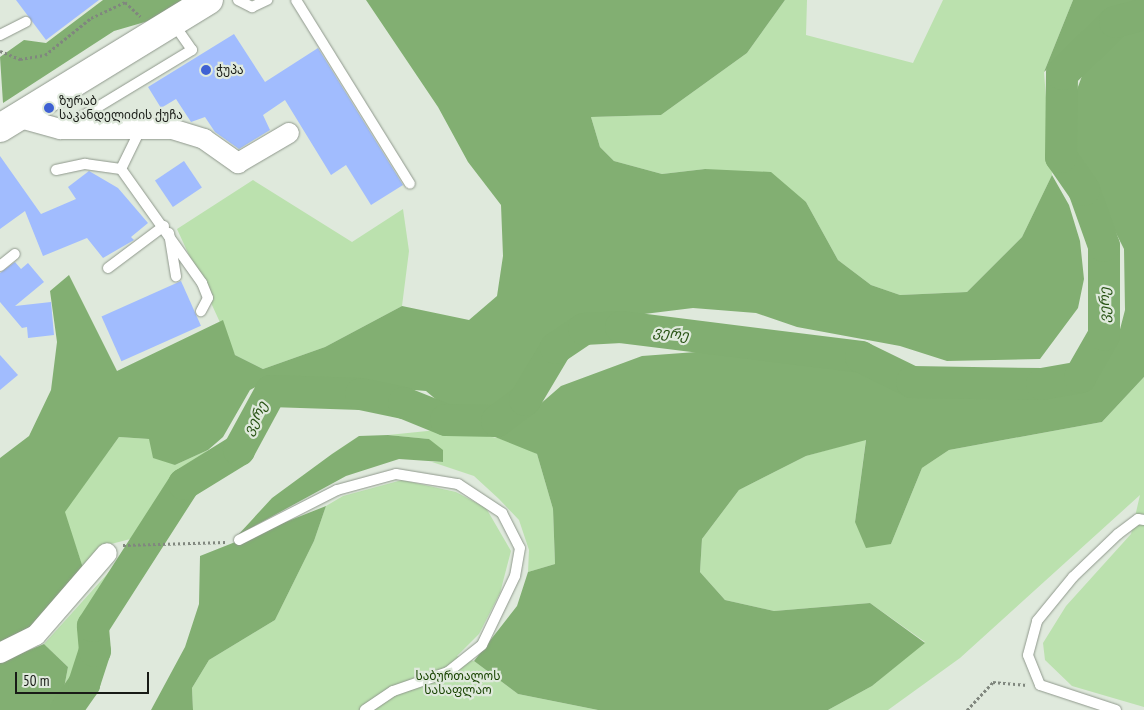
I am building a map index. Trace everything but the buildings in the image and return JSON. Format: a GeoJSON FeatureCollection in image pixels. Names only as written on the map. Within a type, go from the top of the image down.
{"type":"FeatureCollection","features":[{"type":"Feature","properties":{"kind":"main road"},"geometry":{"type":"LineString","coordinates":[[10,118],[209,0]]}},
{"type":"Feature","properties":{"kind":"street"},"geometry":{"type":"LineString","coordinates":[[10,118],[60,129],[142,127],[172,129],[204,140],[238,163],[289,133]]}},
{"type":"Feature","properties":{"kind":"street"},"geometry":{"type":"LineString","coordinates":[[0,653],[36,635],[107,553]]}},
{"type":"Feature","properties":{"kind":"lane"},"geometry":{"type":"LineString","coordinates":[[238,0],[252,7],[267,0]]}},
{"type":"Feature","properties":{"kind":"lane"},"geometry":{"type":"LineString","coordinates":[[296,0],[410,184]]}},
{"type":"Feature","properties":{"kind":"lane"},"geometry":{"type":"LineString","coordinates":[[0,34],[26,22]]}},
{"type":"Feature","properties":{"kind":"lane"},"geometry":{"type":"LineString","coordinates":[[60,129],[192,50],[172,22]]}},
{"type":"Feature","properties":{"kind":"lane"},"geometry":{"type":"LineString","coordinates":[[121,169],[142,127]]}},
{"type":"Feature","properties":{"kind":"lane"},"geometry":{"type":"LineString","coordinates":[[56,170],[85,164],[121,169],[202,283],[208,298],[201,311]]}},
{"type":"Feature","properties":{"kind":"lane"},"geometry":{"type":"LineString","coordinates":[[108,268],[166,230]]}},
{"type":"Feature","properties":{"kind":"lane"},"geometry":{"type":"LineString","coordinates":[[166,230],[176,276]]}},
{"type":"Feature","properties":{"kind":"lane"},"geometry":{"type":"LineString","coordinates":[[0,266],[15,254]]}},
{"type":"Feature","properties":{"kind":"lane"},"geometry":{"type":"LineString","coordinates":[[239,540],[337,490],[396,474],[458,484],[502,513],[520,548],[516,576],[482,645],[448,672],[393,691],[365,710]]}},
{"type":"Feature","properties":{"kind":"lane"},"geometry":{"type":"LineString","coordinates":[[1116,710],[1040,685],[1028,655],[1037,620],[1073,577],[1118,534],[1138,519],[1144,520]]}},
{"type":"Feature","properties":{"kind":"path"},"geometry":{"type":"LineString","coordinates":[[0,52],[20,59],[44,55],[91,18],[124,1],[135,8]]}},
{"type":"Feature","properties":{"kind":"path"},"geometry":{"type":"LineString","coordinates":[[107,553],[130,544],[206,546],[239,540]]}},
{"type":"Feature","properties":{"kind":"path"},"geometry":{"type":"LineString","coordinates":[[967,710],[993,682],[1040,685]]}},
{"type":"Feature","properties":{"kind":"green space"},"geometry":{"type":"Polygon","coordinates":[[[103,0],[195,0],[169,15],[114,31],[3,103],[0,57],[24,40],[46,43],[103,0]]]}},
{"type":"Feature","properties":{"kind":"green space"},"geometry":{"type":"Polygon","coordinates":[[[366,0],[785,0],[747,53],[661,115],[591,117],[600,147],[614,161],[662,174],[705,169],[771,172],[806,202],[838,260],[871,285],[900,295],[967,292],[1022,237],[1052,175],[1069,205],[1080,241],[1084,279],[1078,308],[1040,359],[947,361],[900,346],[797,327],[756,313],[693,308],[579,322],[556,344],[519,397],[490,411],[445,407],[426,391],[273,378],[250,390],[223,437],[208,450],[175,465],[153,458],[149,439],[119,437],[65,512],[84,571],[32,633],[0,651],[0,458],[29,436],[51,390],[57,342],[50,291],[69,275],[117,371],[223,320],[235,355],[263,369],[325,347],[402,306],[469,320],[497,296],[503,256],[501,205],[468,162],[438,107],[366,0]]]}},
{"type":"Feature","properties":{"kind":"green space"},"geometry":{"type":"Polygon","coordinates":[[[785,0],[807,0],[806,35],[913,63],[943,0],[1073,0],[1044,72],[1052,175],[1022,237],[967,292],[900,295],[871,285],[838,260],[806,202],[705,169],[662,174],[614,161],[600,147],[591,117],[661,115],[747,53],[785,0]]]}},
{"type":"Feature","properties":{"kind":"green space"},"geometry":{"type":"Polygon","coordinates":[[[1073,0],[1144,0],[1144,4],[1098,24],[1044,72],[1073,0]]]}},
{"type":"Feature","properties":{"kind":"green space"},"geometry":{"type":"Polygon","coordinates":[[[1144,26],[1144,377],[1102,422],[949,450],[922,468],[891,544],[866,548],[855,522],[866,440],[806,456],[739,490],[702,539],[700,572],[725,600],[774,611],[870,603],[925,643],[872,686],[828,710],[598,710],[518,694],[474,661],[517,606],[528,572],[555,564],[553,509],[537,454],[485,433],[523,419],[561,386],[642,356],[723,350],[772,352],[886,376],[911,387],[985,394],[1079,388],[1118,337],[1125,310],[1124,249],[1072,146],[1070,109],[1083,73],[1118,34],[1144,26]]]}},
{"type":"Feature","properties":{"kind":"green space"},"geometry":{"type":"Polygon","coordinates":[[[253,180],[352,242],[403,209],[409,251],[402,306],[325,347],[263,369],[235,355],[177,229],[253,180]]]}},
{"type":"Feature","properties":{"kind":"green space"},"geometry":{"type":"Polygon","coordinates":[[[1144,377],[1144,707],[1072,686],[1045,660],[1043,643],[1066,606],[1131,534],[1140,495],[960,658],[888,710],[828,710],[872,686],[925,642],[870,603],[774,611],[725,600],[700,572],[702,539],[739,490],[806,456],[866,439],[855,522],[891,544],[922,468],[949,450],[1102,422],[1144,377]]]}},
{"type":"Feature","properties":{"kind":"green space"},"geometry":{"type":"Polygon","coordinates":[[[447,429],[509,440],[537,454],[553,509],[555,564],[528,572],[529,550],[519,520],[499,499],[474,476],[432,462],[443,462],[429,439],[388,435],[447,429]]]}},
{"type":"Feature","properties":{"kind":"green space"},"geometry":{"type":"Polygon","coordinates":[[[388,435],[429,439],[443,450],[443,462],[399,459],[346,476],[238,535],[272,498],[359,436],[388,435]]]}},
{"type":"Feature","properties":{"kind":"green space"},"geometry":{"type":"Polygon","coordinates":[[[119,437],[149,439],[175,465],[208,450],[179,477],[142,536],[111,544],[84,571],[64,512],[119,437]]]}},
{"type":"Feature","properties":{"kind":"green space","name":"საბურთალოს სასაფლაო"},"geometry":{"type":"Polygon","coordinates":[[[402,480],[456,492],[486,508],[511,551],[500,593],[479,634],[457,656],[474,661],[518,694],[598,710],[193,710],[192,688],[209,660],[275,620],[314,541],[326,506],[343,496],[402,480]]]}},
{"type":"Feature","properties":{"kind":"green space"},"geometry":{"type":"Polygon","coordinates":[[[326,506],[314,541],[275,620],[209,660],[192,688],[193,710],[151,710],[185,647],[199,604],[200,556],[326,506]]]}},
{"type":"Feature","properties":{"kind":"green space"},"geometry":{"type":"Polygon","coordinates":[[[127,552],[135,553],[84,627],[83,668],[60,710],[68,667],[44,644],[127,552]]]}},
{"type":"Feature","properties":{"kind":"green space"},"geometry":{"type":"Polygon","coordinates":[[[44,644],[68,667],[60,710],[0,710],[0,662],[44,644]]]}},
{"type":"Feature","properties":{"kind":"waterway","name":"ვერე"},"geometry":{"type":"LineString","coordinates":[[66,710],[84,684],[95,651],[93,626],[184,484],[239,450],[271,391],[361,394],[404,403],[446,420],[497,421],[525,400],[556,348],[584,329],[621,327],[861,357],[912,382],[1042,384],[1080,377],[1104,335],[1104,246],[1084,190],[1061,157],[1062,74],[1115,22],[1144,14]]}},
{"type":"Feature","properties":{"kind":"place","name":"ჭუპა"},"geometry":{"type":"Point","coordinates":[206,70]}},
{"type":"Feature","properties":{"kind":"place","name":"ზურაბ საკანდელიძის ქუჩა"},"geometry":{"type":"Point","coordinates":[49,108]}}]}
